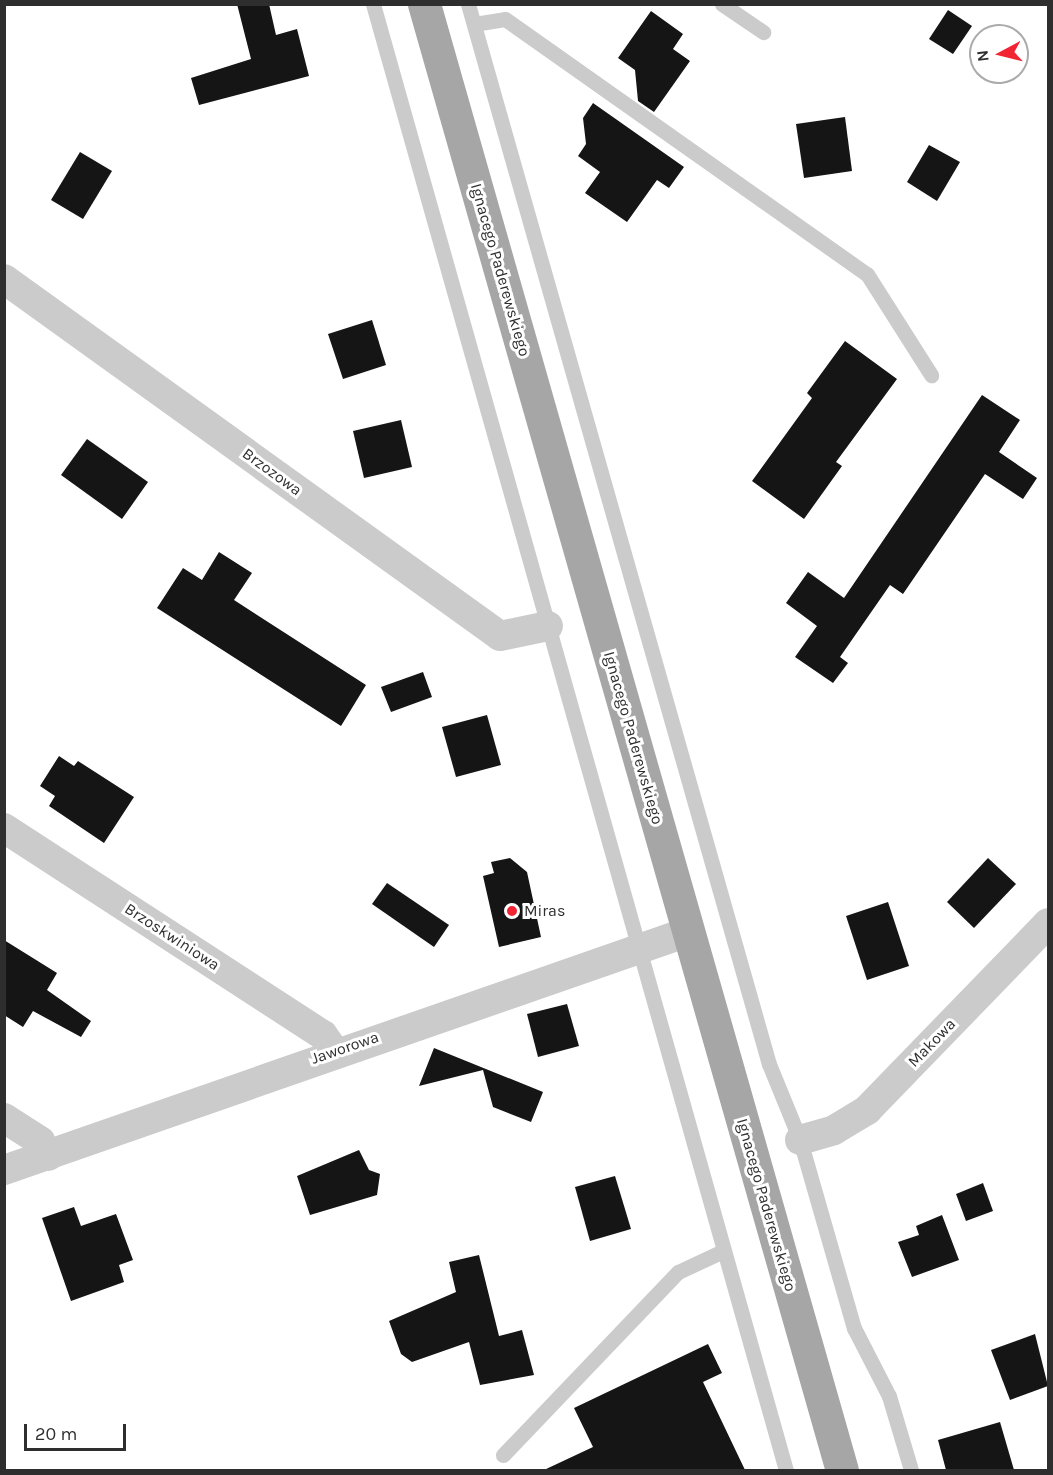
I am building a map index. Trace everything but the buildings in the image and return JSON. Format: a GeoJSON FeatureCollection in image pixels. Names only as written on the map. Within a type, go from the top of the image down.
{"type":"FeatureCollection","features":[{"type":"Feature","properties":{"kind":"main road","name":"Ignacego Paderewskiego"},"geometry":{"type":"LineString","coordinates":[[424,4],[842,1470]]}},
{"type":"Feature","properties":{"kind":"street","name":"Brzozowa"},"geometry":{"type":"LineString","coordinates":[[4,279],[500,636],[548,626]]}},
{"type":"Feature","properties":{"kind":"street","name":"Brzoskwiniowa"},"geometry":{"type":"LineString","coordinates":[[4,828],[323,1035],[334,1051]]}},
{"type":"Feature","properties":{"kind":"street","name":"Makowa"},"geometry":{"type":"LineString","coordinates":[[800,1140],[834,1130],[867,1110],[1048,923]]}},
{"type":"Feature","properties":{"kind":"street","name":"Jaworowa"},"geometry":{"type":"LineString","coordinates":[[4,1170],[334,1051],[640,951],[688,932]]}},
{"type":"Feature","properties":{"kind":"street"},"geometry":{"type":"LineString","coordinates":[[4,1118],[40,1140],[48,1156]]}},
{"type":"Feature","properties":{"kind":"lane"},"geometry":{"type":"LineString","coordinates":[[373,4],[786,1470]]}},
{"type":"Feature","properties":{"kind":"lane"},"geometry":{"type":"LineString","coordinates":[[468,4],[692,800],[769,1064],[800,1140],[854,1329],[889,1396],[911,1470]]}},
{"type":"Feature","properties":{"kind":"lane"},"geometry":{"type":"LineString","coordinates":[[722,4],[763,32]]}},
{"type":"Feature","properties":{"kind":"lane"},"geometry":{"type":"LineString","coordinates":[[474,24],[505,19],[867,274],[897,314],[931,375]]}},
{"type":"Feature","properties":{"kind":"lane"},"geometry":{"type":"LineString","coordinates":[[503,1455],[678,1272],[723,1251]]}},
{"type":"Feature","properties":{"kind":"place","name":"Miras"},"geometry":{"type":"Point","coordinates":[512,911]}}]}
